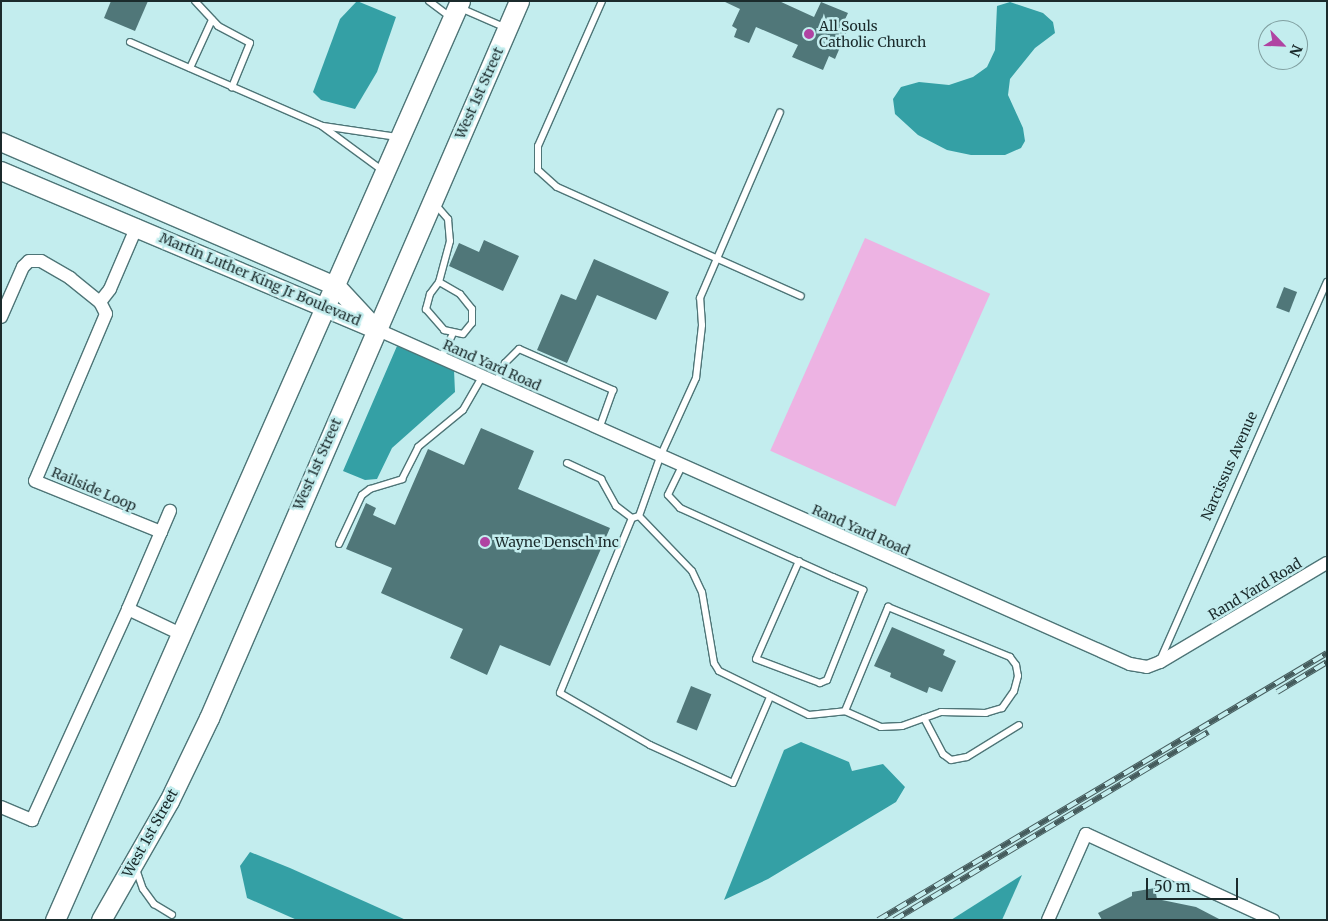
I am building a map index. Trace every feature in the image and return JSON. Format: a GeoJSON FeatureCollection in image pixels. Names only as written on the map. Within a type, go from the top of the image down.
{"type":"FeatureCollection","features":[{"type":"Feature","properties":{"kind":"main road","name":"West 1st Street"},"geometry":{"type":"LineString","coordinates":[[101,920],[134,864],[209,718],[519,1]]}},
{"type":"Feature","properties":{"kind":"main road"},"geometry":{"type":"LineString","coordinates":[[55,920],[183,635],[456,9]]}},
{"type":"Feature","properties":{"kind":"main road","name":"Martin Luther King Jr Boulevard"},"geometry":{"type":"LineString","coordinates":[[1,142],[336,286],[376,329]]}},
{"type":"Feature","properties":{"kind":"main road","name":"Martin Luther King Jr Boulevard"},"geometry":{"type":"LineString","coordinates":[[1,171],[137,226],[376,329]]}},
{"type":"Feature","properties":{"kind":"street","name":"Railside Loop"},"geometry":{"type":"LineString","coordinates":[[137,226],[100,302],[106,314],[35,481],[161,532]]}},
{"type":"Feature","properties":{"kind":"street"},"geometry":{"type":"LineString","coordinates":[[1,317],[23,267],[29,261],[41,262],[70,278],[100,302]]}},
{"type":"Feature","properties":{"kind":"street","name":"Rand Yard Road"},"geometry":{"type":"LineString","coordinates":[[376,329],[660,457],[1130,664],[1147,666],[1160,662],[1327,563]]}},
{"type":"Feature","properties":{"kind":"street"},"geometry":{"type":"LineString","coordinates":[[1,807],[32,820],[170,512]]}},
{"type":"Feature","properties":{"kind":"street"},"geometry":{"type":"LineString","coordinates":[[128,609],[183,635]]}},
{"type":"Feature","properties":{"kind":"street"},"geometry":{"type":"LineString","coordinates":[[1048,920],[1086,834],[1273,920]]}},
{"type":"Feature","properties":{"kind":"lane"},"geometry":{"type":"LineString","coordinates":[[195,1],[212,20],[250,43],[232,87]]}},
{"type":"Feature","properties":{"kind":"lane"},"geometry":{"type":"LineString","coordinates":[[429,1],[507,28]]}},
{"type":"Feature","properties":{"kind":"lane"},"geometry":{"type":"LineString","coordinates":[[602,1],[538,146],[538,170],[557,187],[801,296]]}},
{"type":"Feature","properties":{"kind":"lane"},"geometry":{"type":"LineString","coordinates":[[190,68],[212,20]]}},
{"type":"Feature","properties":{"kind":"lane"},"geometry":{"type":"LineString","coordinates":[[130,42],[322,126],[364,154],[385,174]]}},
{"type":"Feature","properties":{"kind":"lane"},"geometry":{"type":"LineString","coordinates":[[639,516],[660,457],[696,378],[702,325],[700,298],[780,112]]}},
{"type":"Feature","properties":{"kind":"lane"},"geometry":{"type":"LineString","coordinates":[[322,126],[375,136],[401,136]]}},
{"type":"Feature","properties":{"kind":"lane"},"geometry":{"type":"LineString","coordinates":[[432,201],[446,215],[451,233],[439,282],[430,294],[426,309],[452,334]]}},
{"type":"Feature","properties":{"kind":"lane"},"geometry":{"type":"LineString","coordinates":[[439,282],[460,294],[472,308],[472,322],[467,332],[452,334]]}},
{"type":"Feature","properties":{"kind":"lane","name":"Narcissus Avenue"},"geometry":{"type":"LineString","coordinates":[[1160,662],[1327,282]]}},
{"type":"Feature","properties":{"kind":"lane"},"geometry":{"type":"LineString","coordinates":[[441,358],[452,334]]}},
{"type":"Feature","properties":{"kind":"lane"},"geometry":{"type":"LineString","coordinates":[[496,383],[505,363],[520,349],[614,390],[599,429]]}},
{"type":"Feature","properties":{"kind":"lane"},"geometry":{"type":"LineString","coordinates":[[339,544],[362,495],[370,489],[402,479],[418,447],[463,410],[482,377]]}},
{"type":"Feature","properties":{"kind":"lane"},"geometry":{"type":"LineString","coordinates":[[567,463],[605,483],[616,506],[632,518]]}},
{"type":"Feature","properties":{"kind":"lane"},"geometry":{"type":"LineString","coordinates":[[682,466],[668,495],[675,504],[863,590],[827,680],[820,683],[756,659],[799,561]]}},
{"type":"Feature","properties":{"kind":"lane"},"geometry":{"type":"LineString","coordinates":[[632,518],[639,516]]}},
{"type":"Feature","properties":{"kind":"lane"},"geometry":{"type":"LineString","coordinates":[[639,516],[692,571],[702,592],[714,663],[719,671],[809,715],[845,711],[881,727],[902,726],[941,712],[986,713],[1002,708],[1014,691],[1018,676],[1016,664],[1010,657],[888,607],[845,711]]}},
{"type":"Feature","properties":{"kind":"lane"},"geometry":{"type":"LineString","coordinates":[[632,518],[560,693],[650,745],[733,783],[770,697]]}},
{"type":"Feature","properties":{"kind":"lane"},"geometry":{"type":"LineString","coordinates":[[924,718],[943,754],[951,760],[967,757],[1019,725]]}},
{"type":"Feature","properties":{"kind":"lane"},"geometry":{"type":"LineString","coordinates":[[134,864],[143,889],[154,904],[172,915]]}},
{"type":"Feature","properties":{"kind":"shaded area"},"geometry":{"type":"Polygon","coordinates":[[[865,238],[990,294],[895,507],[770,451],[865,238]]]}},
{"type":"Feature","properties":{"kind":"water"},"geometry":{"type":"Polygon","coordinates":[[[357,1],[396,17],[377,72],[355,109],[321,100],[313,92],[340,19],[357,1]]]}},
{"type":"Feature","properties":{"kind":"water"},"geometry":{"type":"Polygon","coordinates":[[[1010,2],[1043,13],[1053,22],[1055,33],[1035,48],[1010,79],[1008,95],[1023,128],[1025,141],[1021,148],[1005,155],[971,155],[947,150],[918,135],[895,114],[893,99],[901,87],[919,82],[949,85],[973,77],[987,67],[995,50],[997,6],[1010,2]]]}},
{"type":"Feature","properties":{"kind":"water"},"geometry":{"type":"Polygon","coordinates":[[[397,346],[454,370],[455,392],[392,448],[377,479],[365,480],[343,471],[397,346]]]}},
{"type":"Feature","properties":{"kind":"water"},"geometry":{"type":"Polygon","coordinates":[[[801,742],[849,762],[852,771],[883,764],[905,787],[896,802],[768,879],[724,900],[784,750],[801,742]]]}},
{"type":"Feature","properties":{"kind":"water"},"geometry":{"type":"Polygon","coordinates":[[[250,852],[406,920],[297,920],[247,898],[240,866],[250,852]]]}},
{"type":"Feature","properties":{"kind":"water"},"geometry":{"type":"Polygon","coordinates":[[[1022,875],[1002,920],[951,920],[1022,875]]]}},
{"type":"Feature","properties":{"kind":"building"},"geometry":{"type":"Polygon","coordinates":[[[111,1],[148,1],[135,31],[104,18],[111,1]]]}},
{"type":"Feature","properties":{"kind":"building","name":"All Souls Catholic Church"},"geometry":{"type":"Polygon","coordinates":[[[723,1],[779,1],[814,17],[821,2],[848,13],[841,28],[847,31],[835,59],[829,56],[823,70],[792,57],[798,45],[756,27],[749,43],[734,37],[737,29],[732,26],[740,9],[723,1]]]}},
{"type":"Feature","properties":{"kind":"building"},"geometry":{"type":"Polygon","coordinates":[[[484,240],[519,256],[503,291],[449,266],[459,243],[479,252],[484,240]]]}},
{"type":"Feature","properties":{"kind":"building"},"geometry":{"type":"Polygon","coordinates":[[[594,259],[669,292],[656,320],[597,295],[567,363],[537,350],[561,294],[576,300],[594,259]]]}},
{"type":"Feature","properties":{"kind":"building"},"geometry":{"type":"Polygon","coordinates":[[[1284,287],[1297,292],[1289,313],[1276,308],[1284,287]]]}},
{"type":"Feature","properties":{"kind":"building","name":"Wayne Densch Inc"},"geometry":{"type":"Polygon","coordinates":[[[481,428],[534,451],[518,489],[610,528],[550,666],[500,645],[487,675],[450,658],[463,629],[381,593],[392,568],[346,549],[366,503],[376,508],[373,515],[395,525],[428,449],[464,465],[481,428]]]}},
{"type":"Feature","properties":{"kind":"building"},"geometry":{"type":"Polygon","coordinates":[[[892,627],[945,650],[943,655],[956,661],[942,692],[929,687],[927,693],[890,677],[891,673],[874,666],[892,627]]]}},
{"type":"Feature","properties":{"kind":"building"},"geometry":{"type":"Polygon","coordinates":[[[691,686],[711,694],[697,730],[676,722],[691,686]]]}},
{"type":"Feature","properties":{"kind":"building"},"geometry":{"type":"Polygon","coordinates":[[[1155,888],[1157,899],[1196,907],[1221,920],[1102,920],[1098,913],[1132,896],[1132,892],[1155,888]]]}},
{"type":"Feature","properties":{"kind":"railway"},"geometry":{"type":"LineString","coordinates":[[878,920],[1327,653]]}},
{"type":"Feature","properties":{"kind":"railway"},"geometry":{"type":"LineString","coordinates":[[1277,692],[1327,662]]}},
{"type":"Feature","properties":{"kind":"railway"},"geometry":{"type":"LineString","coordinates":[[894,920],[1208,732]]}},
{"type":"Feature","properties":{"kind":"place","name":"All Souls Catholic Church"},"geometry":{"type":"Point","coordinates":[809,34]}},
{"type":"Feature","properties":{"kind":"place","name":"Wayne Densch Inc"},"geometry":{"type":"Point","coordinates":[485,542]}}]}
